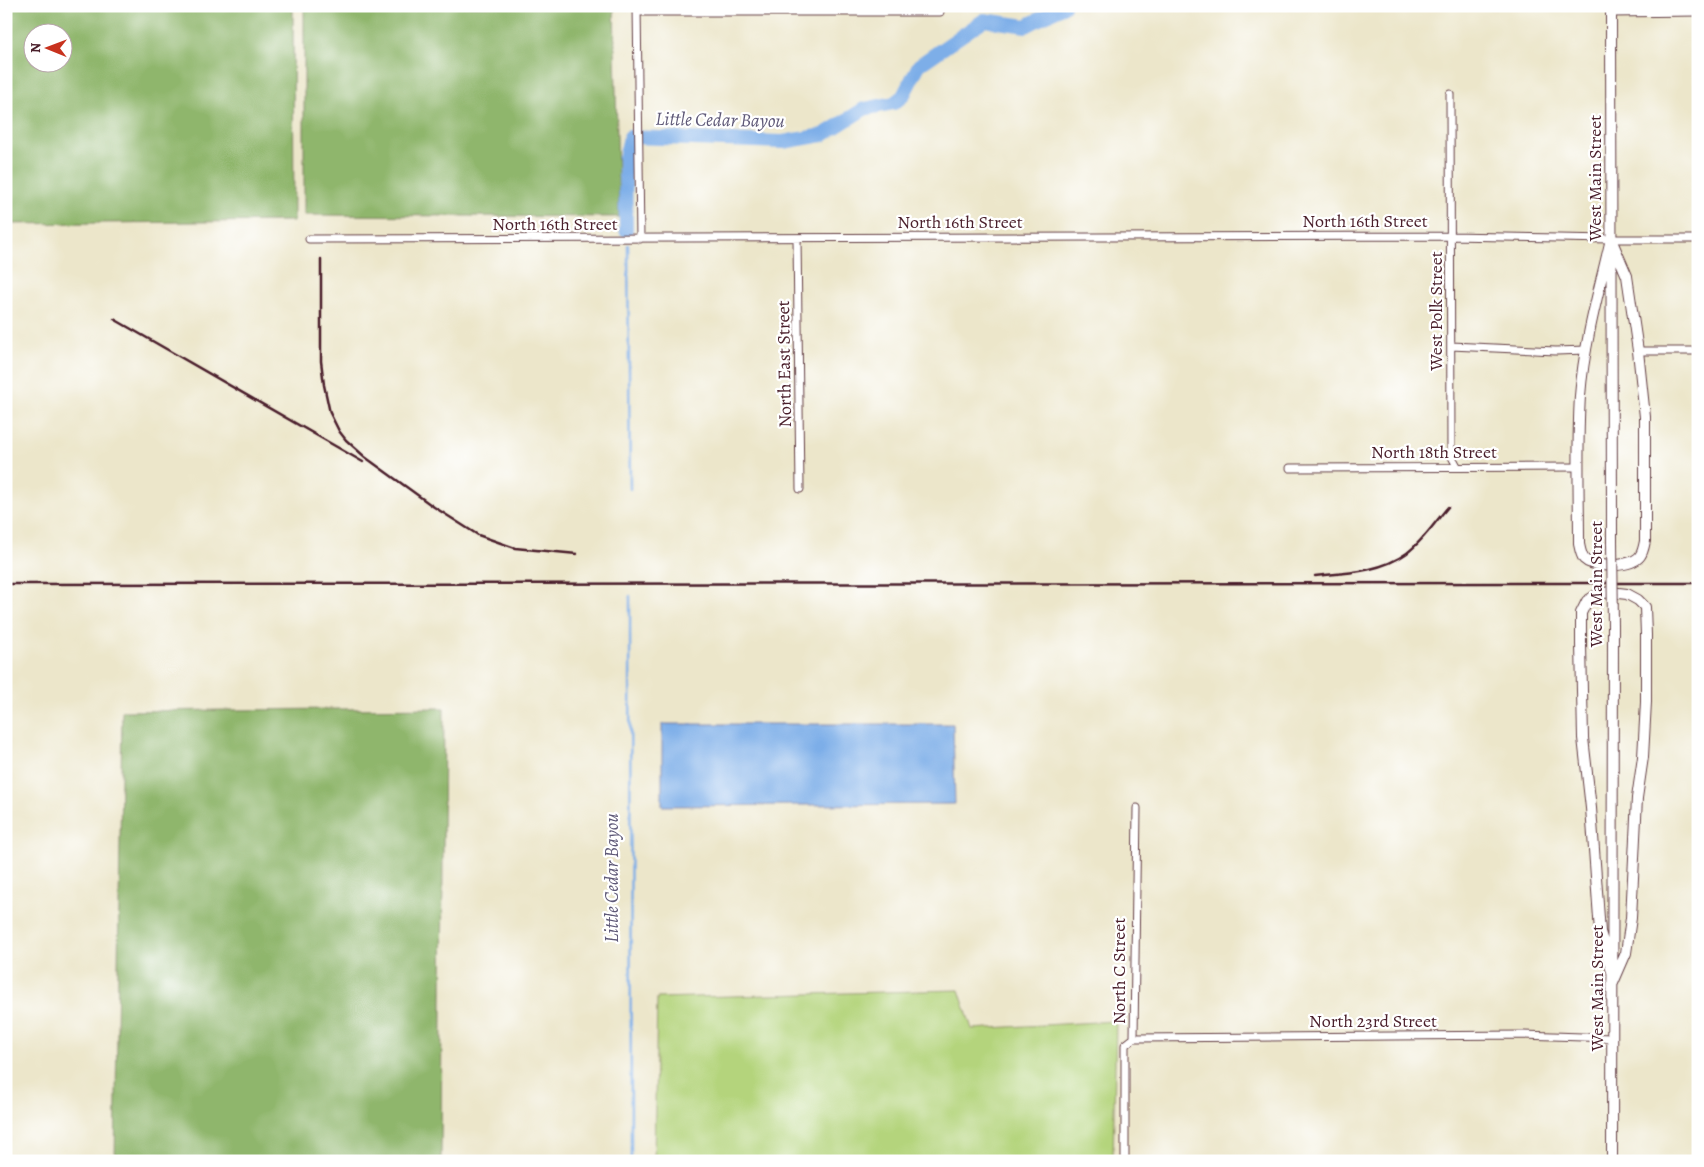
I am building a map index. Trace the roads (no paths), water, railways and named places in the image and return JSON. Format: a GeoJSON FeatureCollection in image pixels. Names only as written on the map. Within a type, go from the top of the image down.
{"type":"FeatureCollection","features":[{"type":"Feature","properties":{"kind":"main road","name":"West Main Street"},"geometry":{"type":"LineString","coordinates":[[1611,9],[1612,1161]]}},
{"type":"Feature","properties":{"kind":"main road"},"geometry":{"type":"LineString","coordinates":[[1612,239],[1627,276],[1638,351],[1645,417],[1645,541],[1642,554],[1633,562],[1628,564],[1597,565],[1590,563],[1582,555],[1579,544],[1578,467],[1580,394],[1597,296],[1612,239]]}},
{"type":"Feature","properties":{"kind":"main road"},"geometry":{"type":"LineString","coordinates":[[1610,592],[1626,594],[1638,600],[1644,608],[1646,635],[1646,702],[1643,756],[1637,798],[1631,918],[1626,953],[1613,979],[1600,932],[1591,808],[1583,738],[1581,644],[1581,613],[1586,601],[1598,594],[1610,592]]}},
{"type":"Feature","properties":{"kind":"street"},"geometry":{"type":"LineString","coordinates":[[640,239],[637,9],[797,9],[940,12]]}},
{"type":"Feature","properties":{"kind":"street"},"geometry":{"type":"LineString","coordinates":[[1611,9],[1698,12]]}},
{"type":"Feature","properties":{"kind":"street","name":"West Polk Street"},"geometry":{"type":"LineString","coordinates":[[1450,94],[1451,455],[1457,466]]}},
{"type":"Feature","properties":{"kind":"street","name":"North 16th Street"},"geometry":{"type":"LineString","coordinates":[[309,239],[1450,236],[1612,239],[1698,238]]}},
{"type":"Feature","properties":{"kind":"street","name":"North East Street"},"geometry":{"type":"LineString","coordinates":[[797,238],[800,489]]}},
{"type":"Feature","properties":{"kind":"street"},"geometry":{"type":"LineString","coordinates":[[1451,346],[1556,351],[1587,350]]}},
{"type":"Feature","properties":{"kind":"street"},"geometry":{"type":"LineString","coordinates":[[1638,351],[1698,351]]}},
{"type":"Feature","properties":{"kind":"street","name":"North 18th Street"},"geometry":{"type":"LineString","coordinates":[[1290,468],[1578,467]]}},
{"type":"Feature","properties":{"kind":"street","name":"North C Street"},"geometry":{"type":"LineString","coordinates":[[1125,1161],[1126,1046],[1134,1038],[1137,808]]}},
{"type":"Feature","properties":{"kind":"street","name":"North 23rd Street"},"geometry":{"type":"LineString","coordinates":[[1134,1038],[1523,1035],[1612,1038]]}},
{"type":"Feature","properties":{"kind":"water"},"geometry":{"type":"Polygon","coordinates":[[[662,724],[953,724],[955,804],[662,806],[662,724]]]}},
{"type":"Feature","properties":{"kind":"waterway","name":"Little Cedar Bayou"},"geometry":{"type":"LineString","coordinates":[[626,230],[625,158],[630,137],[783,142],[823,135],[864,109],[894,103],[903,96],[919,65],[984,20],[1026,26],[1064,6]]}},
{"type":"Feature","properties":{"kind":"waterway","name":"Little Cedar Bayou"},"geometry":{"type":"LineString","coordinates":[[628,245],[630,489]]}},
{"type":"Feature","properties":{"kind":"waterway","name":"Little Cedar Bayou"},"geometry":{"type":"LineString","coordinates":[[630,596],[631,1161]]}},
{"type":"Feature","properties":{"kind":"railway"},"geometry":{"type":"LineString","coordinates":[[321,259],[321,361],[324,385],[330,413],[346,440],[365,457],[434,507],[478,535],[515,548],[577,554]]}},
{"type":"Feature","properties":{"kind":"railway"},"geometry":{"type":"LineString","coordinates":[[114,319],[363,462]]}},
{"type":"Feature","properties":{"kind":"railway"},"geometry":{"type":"LineString","coordinates":[[1315,576],[1375,568],[1397,559],[1419,542],[1448,507]]}},
{"type":"Feature","properties":{"kind":"railway"},"geometry":{"type":"LineString","coordinates":[[6,584],[1698,583]]}}]}
